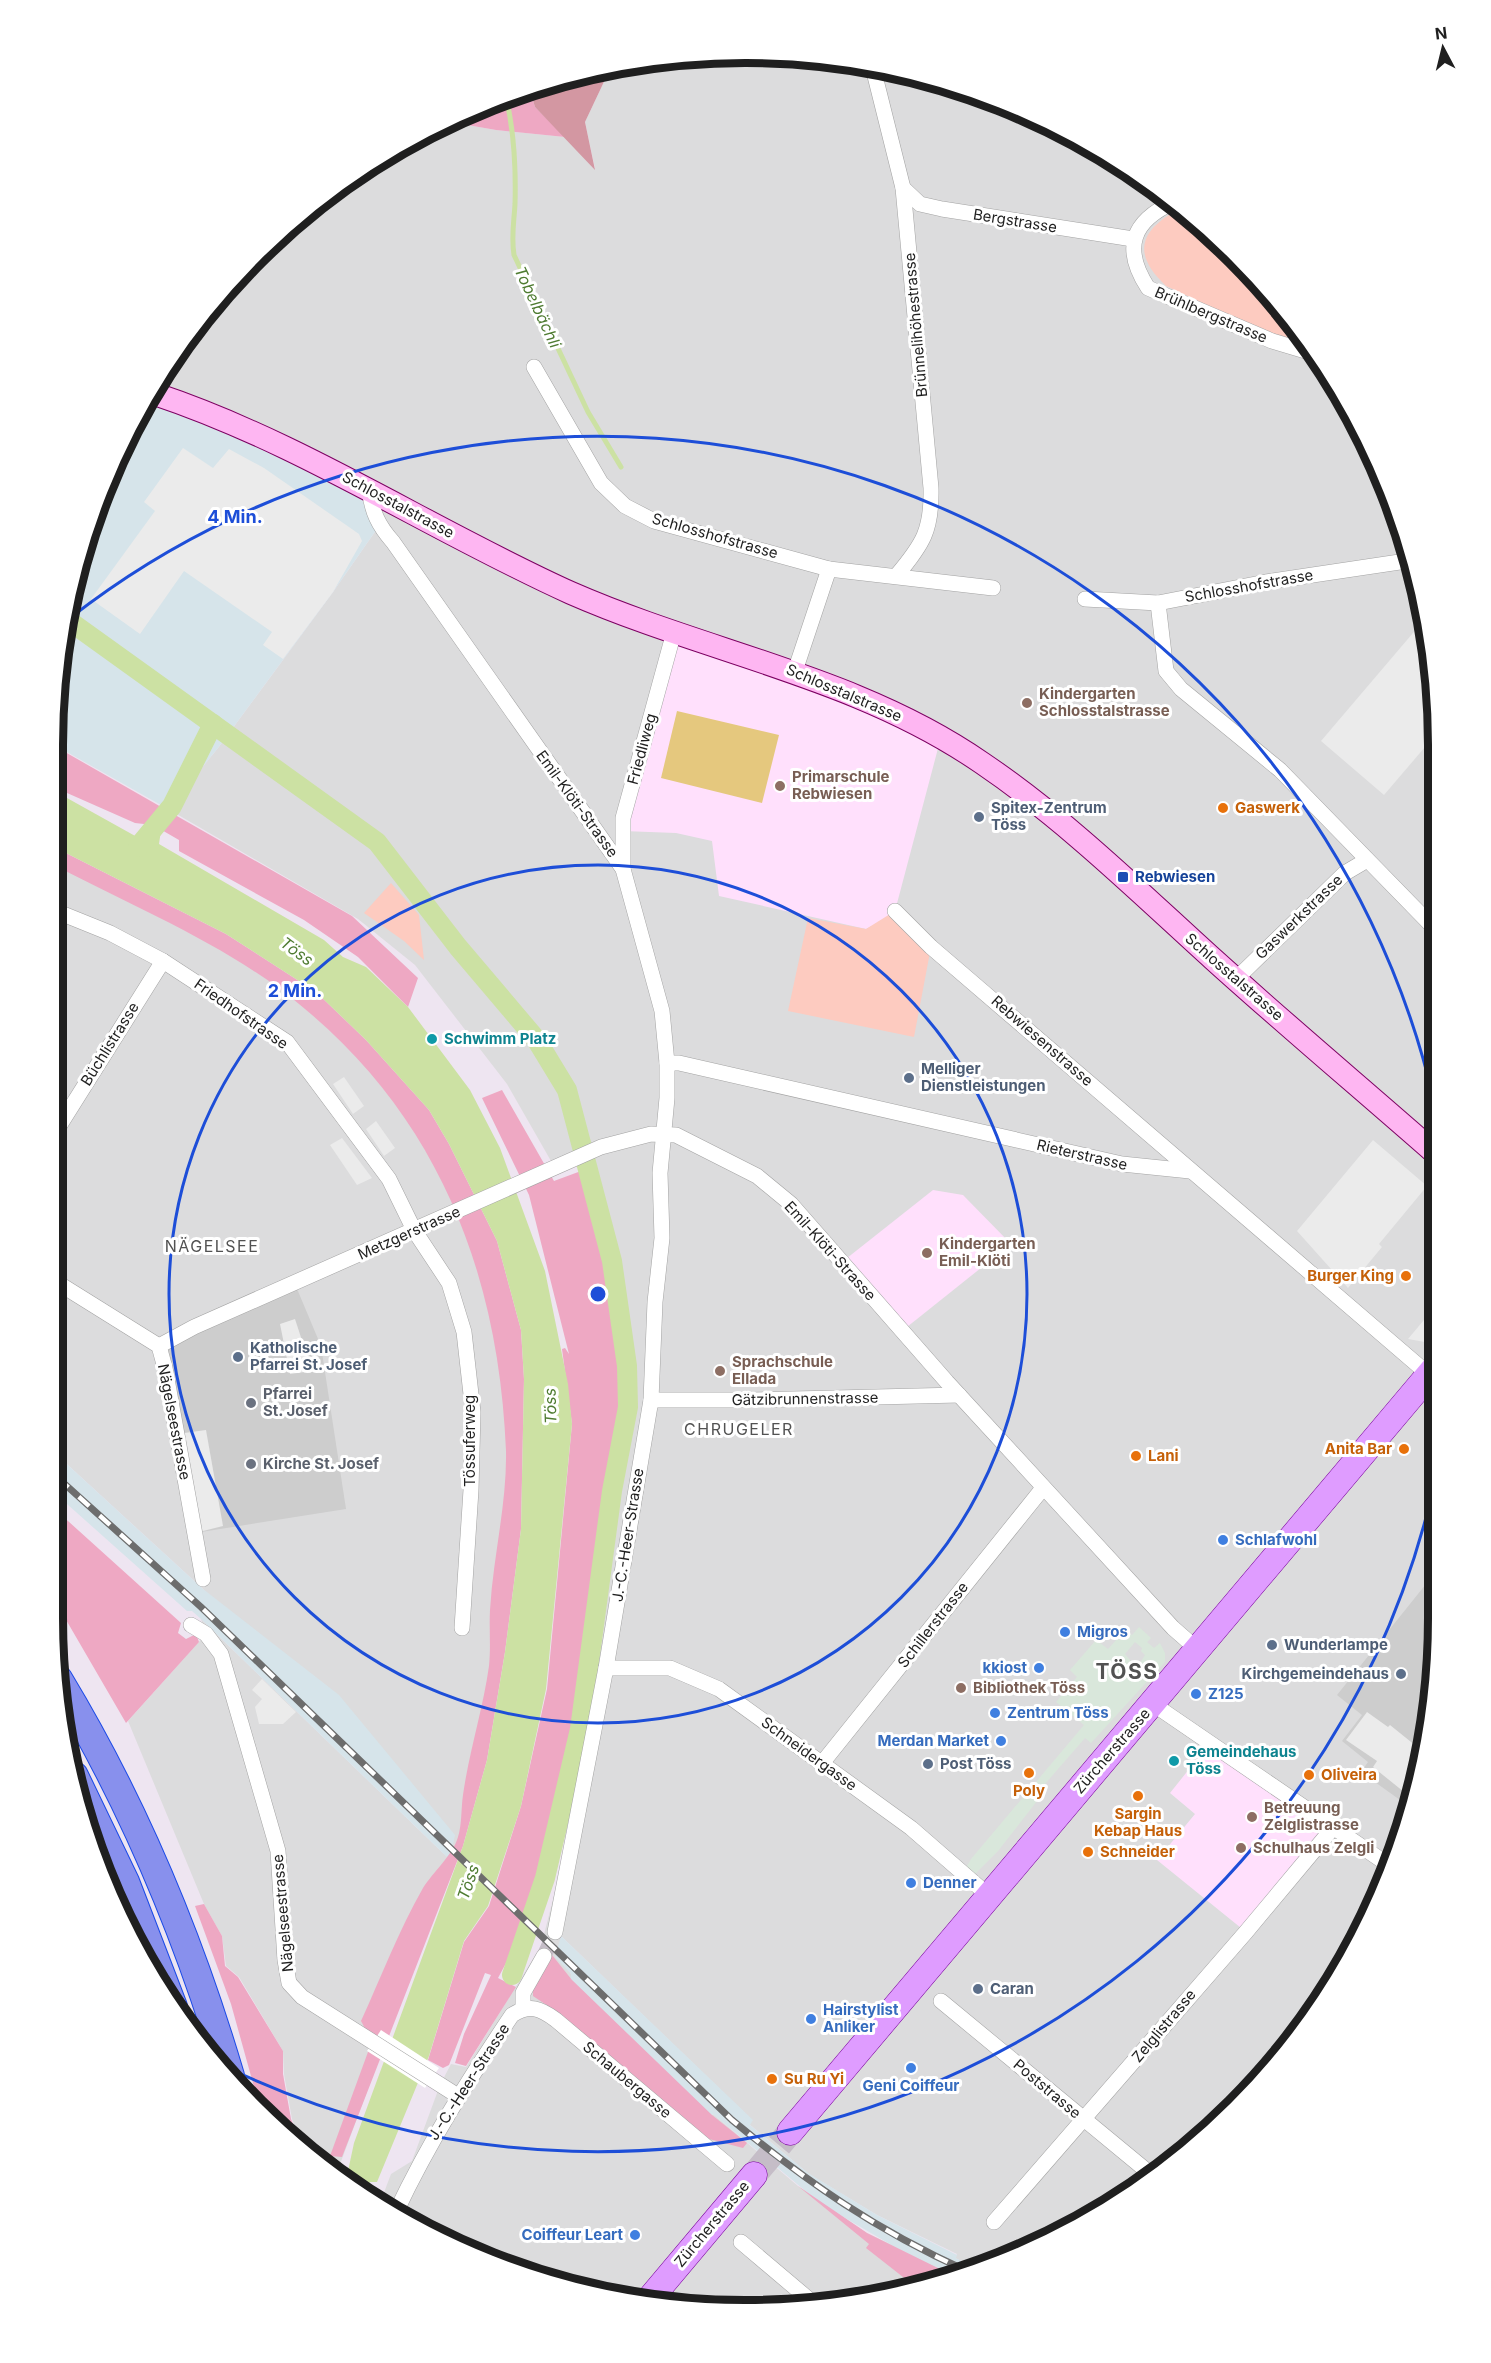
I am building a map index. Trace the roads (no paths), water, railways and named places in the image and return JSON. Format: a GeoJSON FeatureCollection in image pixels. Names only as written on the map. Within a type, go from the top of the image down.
{"type":"FeatureCollection","features":[{"type":"Feature","properties":{"kind":"highway"},"geometry":{"type":"LineString","coordinates":[[68,1696],[116,1782],[156,1869],[192,1959],[224,2058]]}},
{"type":"Feature","properties":{"kind":"highway"},"geometry":{"type":"LineString","coordinates":[[92,1813],[125,1882],[155,1961]]}},
{"type":"Feature","properties":{"kind":"main road","name":"Schlosstalstrasse"},"geometry":{"type":"LineString","coordinates":[[159,396],[267,439],[369,489],[507,563],[624,615],[795,671],[873,702],[979,760],[1046,807],[1236,979],[1428,1147]]}},
{"type":"Feature","properties":{"kind":"main road","name":"Zürcherstrasse"},"geometry":{"type":"LineString","coordinates":[[790,2132],[979,1887],[1153,1704],[1197,1649],[1428,1380]]}},
{"type":"Feature","properties":{"kind":"main road","name":"Zürcherstrasse"},"geometry":{"type":"LineString","coordinates":[[654,2294],[754,2175]]}},
{"type":"Feature","properties":{"kind":"street","name":"Brünnelihöhestrasse"},"geometry":{"type":"LineString","coordinates":[[875,75],[903,188],[932,511],[928,532],[921,547],[897,575]]}},
{"type":"Feature","properties":{"kind":"street","name":"Bergstrasse"},"geometry":{"type":"LineString","coordinates":[[903,188],[920,204],[942,209],[1133,239]]}},
{"type":"Feature","properties":{"kind":"street"},"geometry":{"type":"LineString","coordinates":[[1133,239],[1141,223],[1156,209],[1164,206]]}},
{"type":"Feature","properties":{"kind":"street","name":"Brühlbergstrasse"},"geometry":{"type":"LineString","coordinates":[[1133,239],[1139,274],[1148,288],[1272,341],[1301,349]]}},
{"type":"Feature","properties":{"kind":"street","name":"Schlosshofstrasse"},"geometry":{"type":"LineString","coordinates":[[534,368],[600,483],[625,506],[654,521],[829,569],[897,575],[993,588]]}},
{"type":"Feature","properties":{"kind":"street","name":"Emil-Klöti-Strasse"},"geometry":{"type":"LineString","coordinates":[[369,489],[371,509],[379,526],[393,542],[623,869],[662,1011],[667,1063],[664,1134],[687,1140],[757,1176],[791,1204],[1043,1488],[1173,1628],[1197,1649]]}},
{"type":"Feature","properties":{"kind":"street","name":"Schlosshofstrasse"},"geometry":{"type":"LineString","coordinates":[[1085,599],[1158,603],[1266,582],[1403,562]]}},
{"type":"Feature","properties":{"kind":"street"},"geometry":{"type":"LineString","coordinates":[[795,671],[829,569]]}},
{"type":"Feature","properties":{"kind":"street"},"geometry":{"type":"LineString","coordinates":[[1158,603],[1166,671],[1181,689],[1280,770],[1428,922]]}},
{"type":"Feature","properties":{"kind":"street","name":"Friedliweg"},"geometry":{"type":"LineString","coordinates":[[623,869],[623,818],[674,632]]}},
{"type":"Feature","properties":{"kind":"street","name":"Gaswerkstrasse"},"geometry":{"type":"LineString","coordinates":[[1236,979],[1345,873],[1367,860]]}},
{"type":"Feature","properties":{"kind":"street","name":"Rebwiesenstrasse"},"geometry":{"type":"LineString","coordinates":[[895,911],[932,947],[1190,1171]]}},
{"type":"Feature","properties":{"kind":"street","name":"Friedhofstrasse"},"geometry":{"type":"LineString","coordinates":[[63,914],[110,933],[162,961],[287,1042],[388,1179],[414,1230]]}},
{"type":"Feature","properties":{"kind":"street","name":"Büchlistrasse"},"geometry":{"type":"LineString","coordinates":[[63,1120],[162,961]]}},
{"type":"Feature","properties":{"kind":"street","name":"Rieterstrasse"},"geometry":{"type":"LineString","coordinates":[[667,1063],[680,1063],[1122,1164],[1190,1171]]}},
{"type":"Feature","properties":{"kind":"street","name":"Metzgerstrasse"},"geometry":{"type":"LineString","coordinates":[[159,1346],[194,1328],[602,1147],[651,1134],[664,1134]]}},
{"type":"Feature","properties":{"kind":"street","name":"J.-C.-Heer-Strasse"},"geometry":{"type":"LineString","coordinates":[[555,1932],[606,1668],[651,1400],[655,1302],[662,1238],[660,1173],[664,1134]]}},
{"type":"Feature","properties":{"kind":"street"},"geometry":{"type":"LineString","coordinates":[[1190,1171],[1428,1370]]}},
{"type":"Feature","properties":{"kind":"street","name":"Tössuferweg"},"geometry":{"type":"LineString","coordinates":[[414,1230],[449,1283],[464,1332],[472,1412],[471,1490],[462,1628]]}},
{"type":"Feature","properties":{"kind":"street","name":"Nägelseestrasse"},"geometry":{"type":"LineString","coordinates":[[63,1287],[159,1346],[165,1368],[203,1579]]}},
{"type":"Feature","properties":{"kind":"street","name":"Gätzibrunnenstrasse"},"geometry":{"type":"LineString","coordinates":[[651,1400],[816,1400],[959,1395]]}},
{"type":"Feature","properties":{"kind":"street","name":"Schillerstrasse"},"geometry":{"type":"LineString","coordinates":[[823,1762],[1043,1488]]}},
{"type":"Feature","properties":{"kind":"street","name":"Nägelseestrasse"},"geometry":{"type":"LineString","coordinates":[[191,1625],[206,1634],[221,1654],[278,1851],[285,1960],[289,1983],[302,1997],[458,2096]]}},
{"type":"Feature","properties":{"kind":"street","name":"Schneidergasse"},"geometry":{"type":"LineString","coordinates":[[606,1668],[670,1668],[719,1689],[823,1762],[911,1828],[979,1887]]}},
{"type":"Feature","properties":{"kind":"street"},"geometry":{"type":"LineString","coordinates":[[1153,1704],[1332,1829],[1383,1861]]}},
{"type":"Feature","properties":{"kind":"street","name":"Zelglistrasse"},"geometry":{"type":"LineString","coordinates":[[994,2222],[1246,1932],[1332,1829]]}},
{"type":"Feature","properties":{"kind":"street"},"geometry":{"type":"LineString","coordinates":[[523,2008],[523,1993],[544,1956]]}},
{"type":"Feature","properties":{"kind":"street","name":"Poststrasse"},"geometry":{"type":"LineString","coordinates":[[941,2001],[1146,2170]]}},
{"type":"Feature","properties":{"kind":"street","name":"Schaubergasse"},"geometry":{"type":"LineString","coordinates":[[523,2008],[532,2007],[556,2020],[727,2164]]}},
{"type":"Feature","properties":{"kind":"street","name":"J.-C.-Heer-Strasse"},"geometry":{"type":"LineString","coordinates":[[399,2206],[424,2152],[458,2096],[512,2014],[523,2008]]}},
{"type":"Feature","properties":{"kind":"street"},"geometry":{"type":"LineString","coordinates":[[741,2242],[806,2297]]}},
{"type":"Feature","properties":{"kind":"water","name":"Töss"},"geometry":{"type":"Polygon","coordinates":[[[63,796],[137,837],[153,825],[161,830],[159,844],[324,940],[343,957],[366,967],[408,1007],[470,1090],[500,1148],[545,1271],[568,1384],[572,1424],[546,1689],[521,1806],[488,1906],[464,1941],[429,2056],[377,2182],[370,2182],[368,2186],[348,2172],[354,2143],[463,1846],[487,1760],[505,1652],[521,1529],[524,1379],[521,1330],[497,1241],[449,1144],[429,1110],[366,1040],[316,992],[226,934],[63,852],[63,796]]]}},
{"type":"Feature","properties":{"kind":"waterway","name":"Tobelbächli"},"geometry":{"type":"LineString","coordinates":[[508,106],[515,163],[514,255],[588,412],[621,467]]}},
{"type":"Feature","properties":{"kind":"waterway"},"geometry":{"type":"LineString","coordinates":[[74,624],[377,842],[458,947],[536,1039],[567,1090],[612,1261],[627,1366],[628,1407],[612,1491],[580,1729],[545,1878],[512,1975]]}},
{"type":"Feature","properties":{"kind":"waterway"},"geometry":{"type":"LineString","coordinates":[[138,847],[172,806],[213,724]]}},
{"type":"Feature","properties":{"kind":"tunnel"},"geometry":{"type":"LineString","coordinates":[[544,1956],[555,1932]]}},
{"type":"Feature","properties":{"kind":"tunnel"},"geometry":{"type":"LineString","coordinates":[[754,2175],[790,2132]]}},
{"type":"Feature","properties":{"kind":"railway"},"geometry":{"type":"LineString","coordinates":[[63,1483],[201,1607],[732,2120],[844,2204],[903,2239],[957,2266]]}},
{"type":"Feature","properties":{"kind":"place","name":"Kindergarten Schlosstalstrasse"},"geometry":{"type":"Point","coordinates":[1027,703]}},
{"type":"Feature","properties":{"kind":"place","name":"Primarschule Rebwiesen"},"geometry":{"type":"Point","coordinates":[780,786]}},
{"type":"Feature","properties":{"kind":"place","name":"Gaswerk"},"geometry":{"type":"Point","coordinates":[1223,808]}},
{"type":"Feature","properties":{"kind":"place","name":"Spitex-Zentrum Töss"},"geometry":{"type":"Point","coordinates":[979,817]}},
{"type":"Feature","properties":{"kind":"place","name":"Rebwiesen"},"geometry":{"type":"Point","coordinates":[1123,877]}},
{"type":"Feature","properties":{"kind":"place","name":"Schwimm Platz"},"geometry":{"type":"Point","coordinates":[432,1039]}},
{"type":"Feature","properties":{"kind":"place","name":"Melliger Dienstleistungen"},"geometry":{"type":"Point","coordinates":[909,1078]}},
{"type":"Feature","properties":{"kind":"place","name":"Kindergarten Emil-Klöti"},"geometry":{"type":"Point","coordinates":[927,1253]}},
{"type":"Feature","properties":{"kind":"place","name":"Burger King"},"geometry":{"type":"Point","coordinates":[1406,1276]}},
{"type":"Feature","properties":{"kind":"place","name":"Katholische Pfarrei St. Josef"},"geometry":{"type":"Point","coordinates":[238,1357]}},
{"type":"Feature","properties":{"kind":"place","name":"Sprachschule Ellada"},"geometry":{"type":"Point","coordinates":[720,1371]}},
{"type":"Feature","properties":{"kind":"place","name":"Pfarrei St. Josef"},"geometry":{"type":"Point","coordinates":[251,1403]}},
{"type":"Feature","properties":{"kind":"place","name":"Anita Bar"},"geometry":{"type":"Point","coordinates":[1404,1449]}},
{"type":"Feature","properties":{"kind":"place","name":"Lani"},"geometry":{"type":"Point","coordinates":[1136,1456]}},
{"type":"Feature","properties":{"kind":"place","name":"Kirche St. Josef"},"geometry":{"type":"Point","coordinates":[251,1464]}},
{"type":"Feature","properties":{"kind":"place","name":"Schlafwohl"},"geometry":{"type":"Point","coordinates":[1223,1540]}},
{"type":"Feature","properties":{"kind":"place","name":"Migros"},"geometry":{"type":"Point","coordinates":[1065,1632]}},
{"type":"Feature","properties":{"kind":"place","name":"Wunderlampe"},"geometry":{"type":"Point","coordinates":[1272,1645]}},
{"type":"Feature","properties":{"kind":"place","name":"kkiost"},"geometry":{"type":"Point","coordinates":[1039,1668]}},
{"type":"Feature","properties":{"kind":"place","name":"Kirchgemeindehaus"},"geometry":{"type":"Point","coordinates":[1401,1674]}},
{"type":"Feature","properties":{"kind":"place","name":"Bibliothek Töss"},"geometry":{"type":"Point","coordinates":[961,1688]}},
{"type":"Feature","properties":{"kind":"place","name":"Z125"},"geometry":{"type":"Point","coordinates":[1196,1694]}},
{"type":"Feature","properties":{"kind":"place","name":"Zentrum Töss"},"geometry":{"type":"Point","coordinates":[995,1713]}},
{"type":"Feature","properties":{"kind":"place","name":"Merdan Market"},"geometry":{"type":"Point","coordinates":[1001,1741]}},
{"type":"Feature","properties":{"kind":"place","name":"Gemeindehaus Töss"},"geometry":{"type":"Point","coordinates":[1174,1761]}},
{"type":"Feature","properties":{"kind":"place","name":"Post Töss"},"geometry":{"type":"Point","coordinates":[928,1764]}},
{"type":"Feature","properties":{"kind":"place","name":"Poly"},"geometry":{"type":"Point","coordinates":[1029,1773]}},
{"type":"Feature","properties":{"kind":"place","name":"Oliveira"},"geometry":{"type":"Point","coordinates":[1309,1775]}},
{"type":"Feature","properties":{"kind":"place","name":"Sargin Kebap Haus"},"geometry":{"type":"Point","coordinates":[1138,1796]}},
{"type":"Feature","properties":{"kind":"place","name":"Betreuung Zelglistrasse"},"geometry":{"type":"Point","coordinates":[1252,1817]}},
{"type":"Feature","properties":{"kind":"place","name":"Schulhaus Zelgli"},"geometry":{"type":"Point","coordinates":[1241,1848]}},
{"type":"Feature","properties":{"kind":"place","name":"Schneider"},"geometry":{"type":"Point","coordinates":[1088,1852]}},
{"type":"Feature","properties":{"kind":"place","name":"Denner"},"geometry":{"type":"Point","coordinates":[911,1883]}},
{"type":"Feature","properties":{"kind":"place","name":"Caran"},"geometry":{"type":"Point","coordinates":[978,1989]}},
{"type":"Feature","properties":{"kind":"place","name":"Hairstylist Anliker"},"geometry":{"type":"Point","coordinates":[811,2019]}},
{"type":"Feature","properties":{"kind":"place","name":"Geni Coiffeur"},"geometry":{"type":"Point","coordinates":[911,2068]}},
{"type":"Feature","properties":{"kind":"place","name":"Su Ru Yi"},"geometry":{"type":"Point","coordinates":[772,2079]}},
{"type":"Feature","properties":{"kind":"place","name":"Coiffeur Leart"},"geometry":{"type":"Point","coordinates":[635,2235]}},
{"type":"Feature","properties":{"kind":"district","name":"NÄGELSEE"},"geometry":{"type":"Point","coordinates":[212,1246]}},
{"type":"Feature","properties":{"kind":"district","name":"CHRUGELER"},"geometry":{"type":"Point","coordinates":[739,1429]}},
{"type":"Feature","properties":{"kind":"district","name":"TÖSS"},"geometry":{"type":"Point","coordinates":[1127,1672]}}]}
